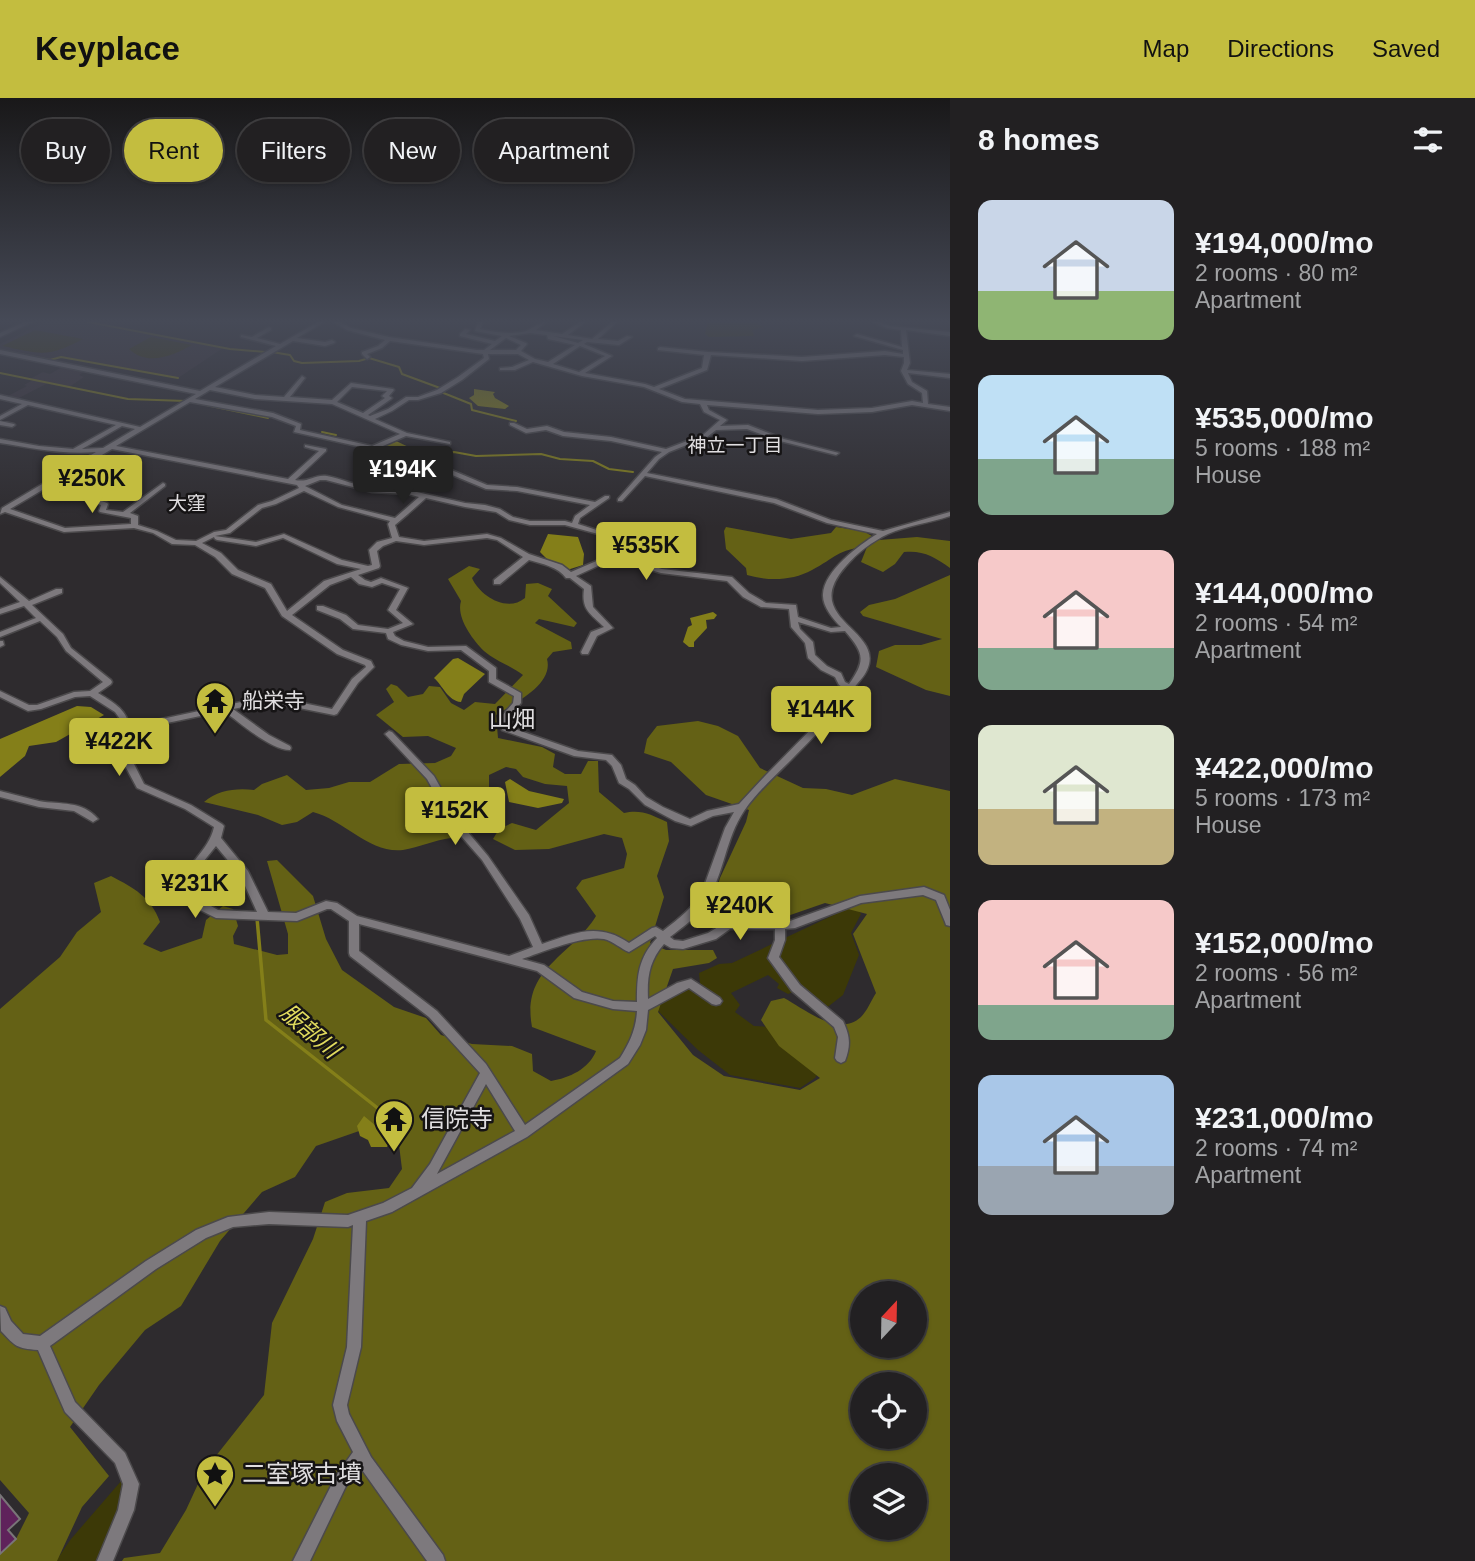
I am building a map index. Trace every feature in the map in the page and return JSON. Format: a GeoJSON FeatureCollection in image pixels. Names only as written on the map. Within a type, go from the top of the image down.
{"type":"FeatureCollection","features":[{"type":"Feature","properties":{"kind":"street"},"geometry":{"type":"LineString","coordinates":[[187,390],[200,393]]}},
{"type":"Feature","properties":{"kind":"street"},"geometry":{"type":"LineString","coordinates":[[2,510],[205,390]]}},
{"type":"Feature","properties":{"kind":"street"},"geometry":{"type":"LineString","coordinates":[[223,390],[285,400],[333,402],[405,434],[448,443]]}},
{"type":"Feature","properties":{"kind":"street"},"geometry":{"type":"LineString","coordinates":[[285,400],[293,390]]}},
{"type":"Feature","properties":{"kind":"street"},"geometry":{"type":"LineString","coordinates":[[333,402],[345,390]]}},
{"type":"Feature","properties":{"kind":"street"},"geometry":{"type":"LineString","coordinates":[[365,414],[389,398],[385,396],[391,390]]}},
{"type":"Feature","properties":{"kind":"street"},"geometry":{"type":"LineString","coordinates":[[372,418],[408,398],[421,400],[441,390]]}},
{"type":"Feature","properties":{"kind":"street"},"geometry":{"type":"LineString","coordinates":[[657,390],[669,397],[704,403],[818,412],[872,410],[904,403],[926,403],[950,409]]}},
{"type":"Feature","properties":{"kind":"street"},"geometry":{"type":"LineString","coordinates":[[922,390],[925,392],[926,403]]}},
{"type":"Feature","properties":{"kind":"street"},"geometry":{"type":"LineString","coordinates":[[0,397],[142,429]]}},
{"type":"Feature","properties":{"kind":"street"},"geometry":{"type":"LineString","coordinates":[[0,403],[8,399]]}},
{"type":"Feature","properties":{"kind":"street"},"geometry":{"type":"LineString","coordinates":[[187,401],[283,418],[299,425],[296,431],[372,449],[405,434]]}},
{"type":"Feature","properties":{"kind":"street"},"geometry":{"type":"LineString","coordinates":[[0,421],[27,403]]}},
{"type":"Feature","properties":{"kind":"street"},"geometry":{"type":"LineString","coordinates":[[704,403],[706,411],[724,419]]}},
{"type":"Feature","properties":{"kind":"street"},"geometry":{"type":"LineString","coordinates":[[620,500],[667,451],[683,446],[716,428],[724,419],[723,405]]}},
{"type":"Feature","properties":{"kind":"street"},"geometry":{"type":"LineString","coordinates":[[377,408],[387,411]]}},
{"type":"Feature","properties":{"kind":"street"},"geometry":{"type":"LineString","coordinates":[[0,421],[12,425]]}},
{"type":"Feature","properties":{"kind":"street"},"geometry":{"type":"LineString","coordinates":[[74,451],[122,424]]}},
{"type":"Feature","properties":{"kind":"street"},"geometry":{"type":"LineString","coordinates":[[512,424],[526,430],[547,428],[563,434],[604,438],[667,451]]}},
{"type":"Feature","properties":{"kind":"street"},"geometry":{"type":"LineString","coordinates":[[716,428],[748,427],[782,440],[836,453]]}},
{"type":"Feature","properties":{"kind":"street"},"geometry":{"type":"LineString","coordinates":[[0,441],[74,451],[110,448],[290,481],[340,506],[394,520]]}},
{"type":"Feature","properties":{"kind":"street"},"geometry":{"type":"LineString","coordinates":[[290,481],[324,450],[306,446]]}},
{"type":"Feature","properties":{"kind":"street"},"geometry":{"type":"LineString","coordinates":[[372,449],[372,454],[379,457],[377,463],[408,470],[414,464],[447,470],[485,488],[517,489],[594,504]]}},
{"type":"Feature","properties":{"kind":"street"},"geometry":{"type":"LineString","coordinates":[[372,490],[394,467]]}},
{"type":"Feature","properties":{"kind":"street"},"geometry":{"type":"LineString","coordinates":[[644,474],[776,501],[829,522],[884,533]]}},
{"type":"Feature","properties":{"kind":"street"},"geometry":{"type":"LineString","coordinates":[[197,543],[216,533],[229,532],[260,506],[274,503],[304,486],[326,478],[372,490],[424,496],[498,510],[511,519],[575,524],[601,533],[605,547],[612,557],[661,572],[729,579],[744,594],[764,605],[793,607],[792,624],[795,631],[809,642],[811,656],[815,662],[838,675],[842,683],[850,688]]}},
{"type":"Feature","properties":{"kind":"street"},"geometry":{"type":"LineString","coordinates":[[125,514],[163,485]]}},
{"type":"Feature","properties":{"kind":"street"},"geometry":{"type":"LineString","coordinates":[[396,539],[391,524],[424,496]]}},
{"type":"Feature","properties":{"kind":"street"},"geometry":{"type":"LineString","coordinates":[[575,524],[577,517],[607,497]]}},
{"type":"Feature","properties":{"kind":"street"},"geometry":{"type":"LineString","coordinates":[[88,498],[105,504],[102,511],[136,517],[134,526]]}},
{"type":"Feature","properties":{"kind":"street"},"geometry":{"type":"LineString","coordinates":[[2,510],[69,531],[134,526],[175,542],[197,543],[210,549],[235,572],[268,586],[285,614],[340,652],[368,663],[370,667],[355,681],[334,712],[269,699],[124,730]]}},
{"type":"Feature","properties":{"kind":"street"},"geometry":{"type":"LineString","coordinates":[[0,1313],[6,1326],[20,1341],[42,1343],[151,1265],[201,1234],[233,1221],[348,1221],[387,1208],[523,1133],[624,1061],[635,1047],[642,1030],[645,964],[663,937],[691,915],[704,898],[741,807],[839,705],[864,667],[863,649],[831,610],[826,585],[832,573],[864,545],[884,533],[950,514]]}},
{"type":"Feature","properties":{"kind":"street"},"geometry":{"type":"LineString","coordinates":[[209,537],[256,544],[284,536],[340,562],[370,569]]}},
{"type":"Feature","properties":{"kind":"street"},"geometry":{"type":"LineString","coordinates":[[285,614],[291,614],[327,583],[376,566],[373,550],[380,544],[396,539],[424,543],[487,536],[499,539],[528,557],[550,563],[587,588],[587,607],[609,628],[594,634],[585,652]]}},
{"type":"Feature","properties":{"kind":"street"},"geometry":{"type":"LineString","coordinates":[[497,583],[501,576],[528,557]]}},
{"type":"Feature","properties":{"kind":"street"},"geometry":{"type":"LineString","coordinates":[[569,576],[612,557]]}},
{"type":"Feature","properties":{"kind":"street"},"geometry":{"type":"LineString","coordinates":[[320,608],[343,617],[356,627],[390,631],[409,624],[392,610],[404,588],[381,580],[372,584],[362,582],[352,575]]}},
{"type":"Feature","properties":{"kind":"street"},"geometry":{"type":"LineString","coordinates":[[0,579],[60,636],[64,646],[108,681],[92,693],[74,695],[38,707],[28,708],[0,695]]}},
{"type":"Feature","properties":{"kind":"street"},"geometry":{"type":"LineString","coordinates":[[0,612],[59,591]]}},
{"type":"Feature","properties":{"kind":"street"},"geometry":{"type":"LineString","coordinates":[[0,635],[42,618]]}},
{"type":"Feature","properties":{"kind":"street"},"geometry":{"type":"LineString","coordinates":[[793,618],[831,630],[847,629]]}},
{"type":"Feature","properties":{"kind":"street"},"geometry":{"type":"LineString","coordinates":[[390,631],[391,637],[401,643],[428,649],[463,648],[493,670],[492,680],[518,695],[517,703],[504,718],[505,728],[577,754],[609,757],[616,765],[622,781],[635,787],[642,798],[681,820],[691,823],[710,813],[741,807]]}},
{"type":"Feature","properties":{"kind":"street"},"geometry":{"type":"LineString","coordinates":[[92,693],[118,710],[124,719],[128,762],[140,786],[188,807],[219,826],[216,839],[186,875],[185,888],[198,904],[216,914],[297,917],[326,905],[333,906],[354,919],[540,968],[578,995],[593,1001],[644,1007],[681,986],[691,984],[706,991],[716,1001]]}},
{"type":"Feature","properties":{"kind":"street"},"geometry":{"type":"LineString","coordinates":[[226,708],[257,728],[278,747],[287,748]]}},
{"type":"Feature","properties":{"kind":"street"},"geometry":{"type":"LineString","coordinates":[[389,734],[431,778],[457,825],[485,858],[525,918],[539,948]]}},
{"type":"Feature","properties":{"kind":"street"},"geometry":{"type":"LineString","coordinates":[[0,794],[46,805],[68,804],[84,810],[93,819]]}},
{"type":"Feature","properties":{"kind":"street"},"geometry":{"type":"LineString","coordinates":[[216,839],[244,873],[265,916]]}},
{"type":"Feature","properties":{"kind":"street"},"geometry":{"type":"LineString","coordinates":[[512,959],[539,948],[597,934],[615,939],[629,948],[656,931],[671,944],[683,945],[712,936],[727,925],[791,925],[860,900],[924,891],[940,898],[950,922]]}},
{"type":"Feature","properties":{"kind":"street"},"geometry":{"type":"LineString","coordinates":[[354,919],[354,953],[433,1014],[486,1073],[523,1133]]}},
{"type":"Feature","properties":{"kind":"street"},"geometry":{"type":"LineString","coordinates":[[780,925],[780,940],[773,958],[796,988],[839,1024],[844,1037],[841,1058]]}},
{"type":"Feature","properties":{"kind":"street"},"geometry":{"type":"LineString","coordinates":[[414,1193],[434,1167],[486,1073]]}},
{"type":"Feature","properties":{"kind":"street"},"geometry":{"type":"LineString","coordinates":[[360,1218],[354,1347],[340,1405],[348,1432],[361,1453],[438,1561]]}},
{"type":"Feature","properties":{"kind":"street"},"geometry":{"type":"LineString","coordinates":[[42,1343],[70,1407],[120,1458],[131,1484],[126,1510],[106,1561]]}},
{"type":"Feature","properties":{"kind":"street"},"geometry":{"type":"LineString","coordinates":[[300,1561],[341,1481],[361,1453]]}},
{"type":"Feature","properties":{"kind":"shaded area"},"geometry":{"type":"Polygon","coordinates":[[[19,390],[34,390],[17,399],[6,397],[19,390]]]}},
{"type":"Feature","properties":{"kind":"shaded area"},"geometry":{"type":"Polygon","coordinates":[[[474,390],[495,392],[495,398],[509,406],[505,409],[478,406],[469,398],[474,395],[474,390]]]}},
{"type":"Feature","properties":{"kind":"shaded area"},"geometry":{"type":"Polygon","coordinates":[[[394,440],[421,453],[396,458],[374,452],[394,440]]]}},
{"type":"Feature","properties":{"kind":"shaded area"},"geometry":{"type":"Polygon","coordinates":[[[726,527],[791,539],[831,533],[836,527],[863,531],[879,540],[917,537],[950,541],[950,568],[929,555],[904,552],[895,564],[883,572],[861,562],[867,547],[843,552],[796,576],[780,579],[755,577],[747,575],[746,568],[726,549],[726,527]]]}},
{"type":"Feature","properties":{"kind":"shaded area"},"geometry":{"type":"Polygon","coordinates":[[[548,534],[578,537],[584,554],[583,565],[567,570],[549,561],[540,552],[548,534]]]}},
{"type":"Feature","properties":{"kind":"shaded area"},"geometry":{"type":"Polygon","coordinates":[[[469,566],[480,569],[472,578],[481,591],[502,603],[510,604],[525,598],[526,584],[538,583],[552,589],[548,596],[577,623],[574,627],[539,619],[535,623],[571,642],[572,649],[553,652],[547,659],[548,668],[539,685],[496,715],[498,738],[542,747],[555,754],[553,767],[565,774],[581,774],[588,761],[598,761],[599,792],[624,813],[641,812],[667,822],[669,841],[657,876],[664,897],[650,943],[666,950],[713,950],[717,958],[709,963],[673,969],[658,1012],[693,1055],[724,1076],[800,1090],[820,1078],[779,1046],[761,1020],[771,1001],[784,998],[832,1023],[852,1023],[861,1017],[876,993],[853,934],[867,914],[825,903],[773,921],[730,917],[712,905],[720,878],[749,810],[706,795],[671,762],[644,753],[647,739],[657,726],[698,721],[718,726],[738,736],[760,768],[803,788],[826,789],[852,795],[895,779],[950,791],[950,1561],[122,1561],[124,1558],[160,1553],[186,1510],[204,1471],[264,1395],[272,1323],[313,1239],[325,1202],[347,1193],[389,1188],[402,1169],[399,1145],[362,1130],[316,1146],[295,1177],[262,1192],[220,1241],[181,1306],[145,1330],[99,1385],[70,1427],[109,1476],[82,1507],[57,1561],[0,1561],[0,1554],[16,1539],[29,1513],[0,1480],[0,1009],[60,957],[77,932],[101,912],[94,883],[111,876],[147,900],[160,922],[143,944],[161,952],[202,938],[206,920],[223,906],[233,909],[238,926],[233,936],[234,944],[277,955],[288,954],[288,934],[267,861],[277,860],[313,896],[326,939],[342,970],[394,1007],[426,1018],[441,1035],[472,1044],[512,1046],[532,1054],[533,1071],[551,1081],[578,1072],[589,1063],[596,1051],[532,1027],[531,1007],[534,991],[541,977],[596,916],[576,888],[582,880],[624,868],[627,854],[622,838],[604,834],[549,849],[515,850],[493,839],[499,829],[512,823],[536,830],[569,803],[567,786],[545,784],[523,777],[516,769],[506,767],[489,775],[489,795],[475,801],[451,838],[403,850],[379,847],[313,812],[297,822],[282,825],[258,815],[204,802],[228,791],[254,790],[262,784],[287,775],[306,790],[329,788],[349,782],[370,782],[399,764],[435,763],[451,756],[456,748],[428,736],[403,737],[376,715],[394,702],[386,689],[391,684],[408,697],[423,694],[429,686],[440,687],[451,703],[464,710],[475,702],[495,704],[523,675],[484,651],[466,628],[461,614],[461,601],[448,579],[469,566]]]}},
{"type":"Feature","properties":{"kind":"shaded area"},"geometry":{"type":"Polygon","coordinates":[[[950,575],[950,696],[926,690],[876,667],[879,651],[895,645],[921,645],[942,639],[863,616],[860,612],[869,605],[895,599],[950,575]]]}},
{"type":"Feature","properties":{"kind":"shaded area"},"geometry":{"type":"Polygon","coordinates":[[[713,612],[717,615],[714,619],[706,620],[707,628],[694,642],[694,647],[689,647],[683,642],[688,627],[692,625],[690,618],[713,612]]]}},
{"type":"Feature","properties":{"kind":"shaded area"},"geometry":{"type":"Polygon","coordinates":[[[458,658],[485,674],[464,694],[461,702],[449,696],[434,678],[453,659],[458,658]]]}},
{"type":"Feature","properties":{"kind":"shaded area"},"geometry":{"type":"Polygon","coordinates":[[[77,706],[91,707],[104,715],[56,742],[29,746],[25,756],[0,777],[0,739],[77,706]]]}},
{"type":"Feature","properties":{"kind":"shaded area"},"geometry":{"type":"Polygon","coordinates":[[[510,779],[529,791],[564,799],[562,803],[538,808],[509,802],[505,782],[510,779]]]}},
{"type":"Feature","properties":{"kind":"shaded area"},"geometry":{"type":"Polygon","coordinates":[[[855,905],[861,914],[851,933],[859,955],[843,995],[825,1009],[801,989],[788,994],[777,988],[779,984],[768,975],[731,993],[740,1005],[735,1012],[754,1026],[771,1027],[822,1067],[815,1078],[800,1088],[730,1075],[698,1050],[653,1006],[682,988],[700,983],[699,973],[719,964],[732,963],[855,905]]]}},
{"type":"Feature","properties":{"kind":"shaded area"},"geometry":{"type":"Polygon","coordinates":[[[364,1116],[391,1139],[387,1147],[371,1147],[368,1140],[360,1136],[357,1126],[364,1116]]]}},
{"type":"Feature","properties":{"kind":"shaded area"},"geometry":{"type":"Polygon","coordinates":[[[122,1480],[123,1497],[99,1561],[56,1561],[71,1539],[122,1480]]]}},
{"type":"Feature","properties":{"kind":"building"},"geometry":{"type":"Polygon","coordinates":[[[0,1495],[20,1519],[8,1530],[16,1539],[0,1554],[0,1495]]]}},
{"type":"Feature","properties":{"kind":"waterway"},"geometry":{"type":"LineString","coordinates":[[85,390],[128,399],[186,401]]}},
{"type":"Feature","properties":{"kind":"waterway"},"geometry":{"type":"LineString","coordinates":[[441,390],[471,404],[472,410],[516,421]]}},
{"type":"Feature","properties":{"kind":"waterway"},"geometry":{"type":"LineString","coordinates":[[192,402],[268,418]]}},
{"type":"Feature","properties":{"kind":"waterway"},"geometry":{"type":"LineString","coordinates":[[322,432],[336,435]]}},
{"type":"Feature","properties":{"kind":"waterway"},"geometry":{"type":"LineString","coordinates":[[368,446],[364,455],[367,457],[392,460],[454,452],[476,456],[541,454],[560,459],[593,461],[609,469],[633,472]]}},
{"type":"Feature","properties":{"kind":"waterway","name":"服部川"},"geometry":{"type":"LineString","coordinates":[[257,918],[266,1020],[394,1121]]}},
{"type":"Feature","properties":{"kind":"place","name":"船栄寺"},"geometry":{"type":"Point","coordinates":[215,735]}},
{"type":"Feature","properties":{"kind":"place","name":"信院寺"},"geometry":{"type":"Point","coordinates":[394,1153]}},
{"type":"Feature","properties":{"kind":"place","name":"二室塚古墳"},"geometry":{"type":"Point","coordinates":[215,1508]}},
{"type":"Feature","properties":{"kind":"district","name":"神立一丁目"},"geometry":{"type":"Point","coordinates":[735,445]}},
{"type":"Feature","properties":{"kind":"district","name":"大窪"},"geometry":{"type":"Point","coordinates":[187,503]}},
{"type":"Feature","properties":{"kind":"district","name":"山畑"},"geometry":{"type":"Point","coordinates":[512,719]}}]}
